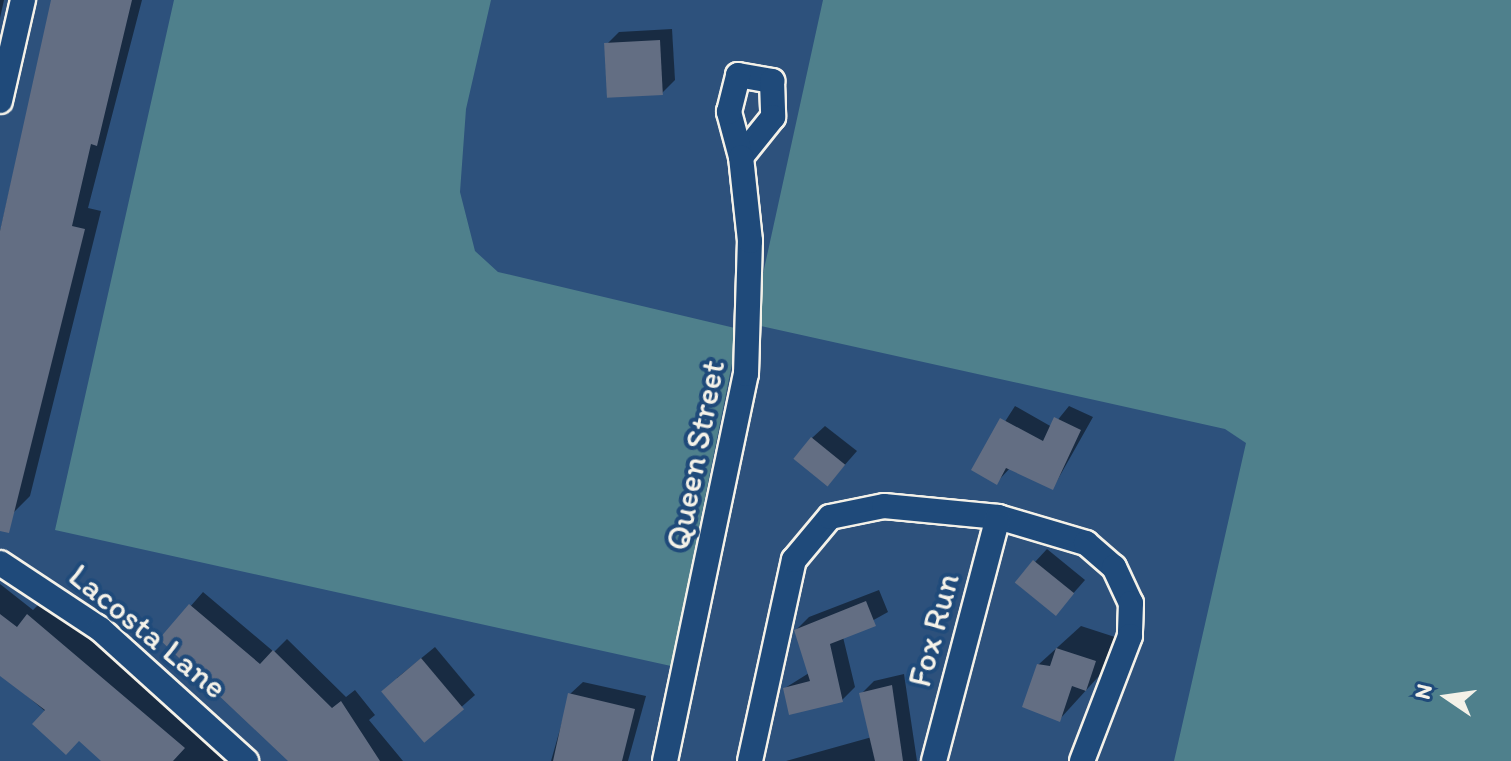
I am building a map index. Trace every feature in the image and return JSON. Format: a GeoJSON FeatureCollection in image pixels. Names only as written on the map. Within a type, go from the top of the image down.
{"type":"FeatureCollection","features":[{"type":"Feature","properties":{"kind":"street"},"geometry":{"type":"LineString","coordinates":[[0,101],[23,0]]}},
{"type":"Feature","properties":{"kind":"street","name":"Queen Street"},"geometry":{"type":"LineString","coordinates":[[665,761],[746,374],[750,241],[741,157]]}},
{"type":"Feature","properties":{"kind":"street"},"geometry":{"type":"LineString","coordinates":[[750,761],[794,560],[811,532],[848,509],[884,506],[998,517],[1086,543],[1114,567],[1131,603],[1130,636],[1082,761]]}},
{"type":"Feature","properties":{"kind":"street","name":"Fox Run"},"geometry":{"type":"LineString","coordinates":[[934,761],[998,517]]}},
{"type":"Feature","properties":{"kind":"street","name":"Lacosta Lane"},"geometry":{"type":"LineString","coordinates":[[0,563],[100,629],[246,761]]}},
{"type":"Feature","properties":{"kind":"green space"},"geometry":{"type":"Polygon","coordinates":[[[174,0],[491,0],[466,109],[460,192],[475,251],[498,272],[739,329],[671,666],[55,530],[174,0]]]}},
{"type":"Feature","properties":{"kind":"green space"},"geometry":{"type":"Polygon","coordinates":[[[823,0],[1511,0],[1511,761],[1174,761],[1246,443],[1225,429],[752,324],[823,0]]]}},
{"type":"Feature","properties":{"kind":"building"},"geometry":{"type":"Polygon","coordinates":[[[51,0],[132,0],[97,146],[91,144],[72,226],[85,229],[9,533],[0,531],[0,231],[51,0]]]}},
{"type":"Feature","properties":{"kind":"building"},"geometry":{"type":"Polygon","coordinates":[[[660,40],[663,95],[607,98],[604,43],[660,40]]]}},
{"type":"Feature","properties":{"kind":"building"},"geometry":{"type":"Polygon","coordinates":[[[1054,417],[1081,430],[1053,490],[1006,468],[997,485],[971,470],[1000,418],[1043,441],[1054,417]]]}},
{"type":"Feature","properties":{"kind":"building"},"geometry":{"type":"Polygon","coordinates":[[[811,437],[845,465],[828,486],[793,459],[811,437]]]}},
{"type":"Feature","properties":{"kind":"building"},"geometry":{"type":"Polygon","coordinates":[[[1033,560],[1074,593],[1056,616],[1015,583],[1033,560]]]}},
{"type":"Feature","properties":{"kind":"building"},"geometry":{"type":"Polygon","coordinates":[[[866,601],[876,626],[830,644],[843,702],[789,715],[783,688],[810,681],[794,630],[866,601]]]}},
{"type":"Feature","properties":{"kind":"building"},"geometry":{"type":"Polygon","coordinates":[[[189,604],[260,664],[273,650],[332,708],[341,701],[380,761],[288,761],[159,639],[189,604]]]}},
{"type":"Feature","properties":{"kind":"building"},"geometry":{"type":"Polygon","coordinates":[[[0,614],[17,627],[27,614],[185,748],[173,761],[101,761],[79,741],[66,755],[32,724],[45,710],[0,676],[0,614]]]}},
{"type":"Feature","properties":{"kind":"building"},"geometry":{"type":"Polygon","coordinates":[[[1056,648],[1096,661],[1086,691],[1072,686],[1060,722],[1022,707],[1037,664],[1050,666],[1056,648]]]}},
{"type":"Feature","properties":{"kind":"building"},"geometry":{"type":"Polygon","coordinates":[[[421,658],[464,709],[424,743],[381,691],[421,658]]]}},
{"type":"Feature","properties":{"kind":"building"},"geometry":{"type":"Polygon","coordinates":[[[892,685],[903,761],[875,761],[859,693],[892,685]]]}},
{"type":"Feature","properties":{"kind":"building"},"geometry":{"type":"Polygon","coordinates":[[[568,693],[635,709],[622,761],[553,761],[568,693]]]}}]}
